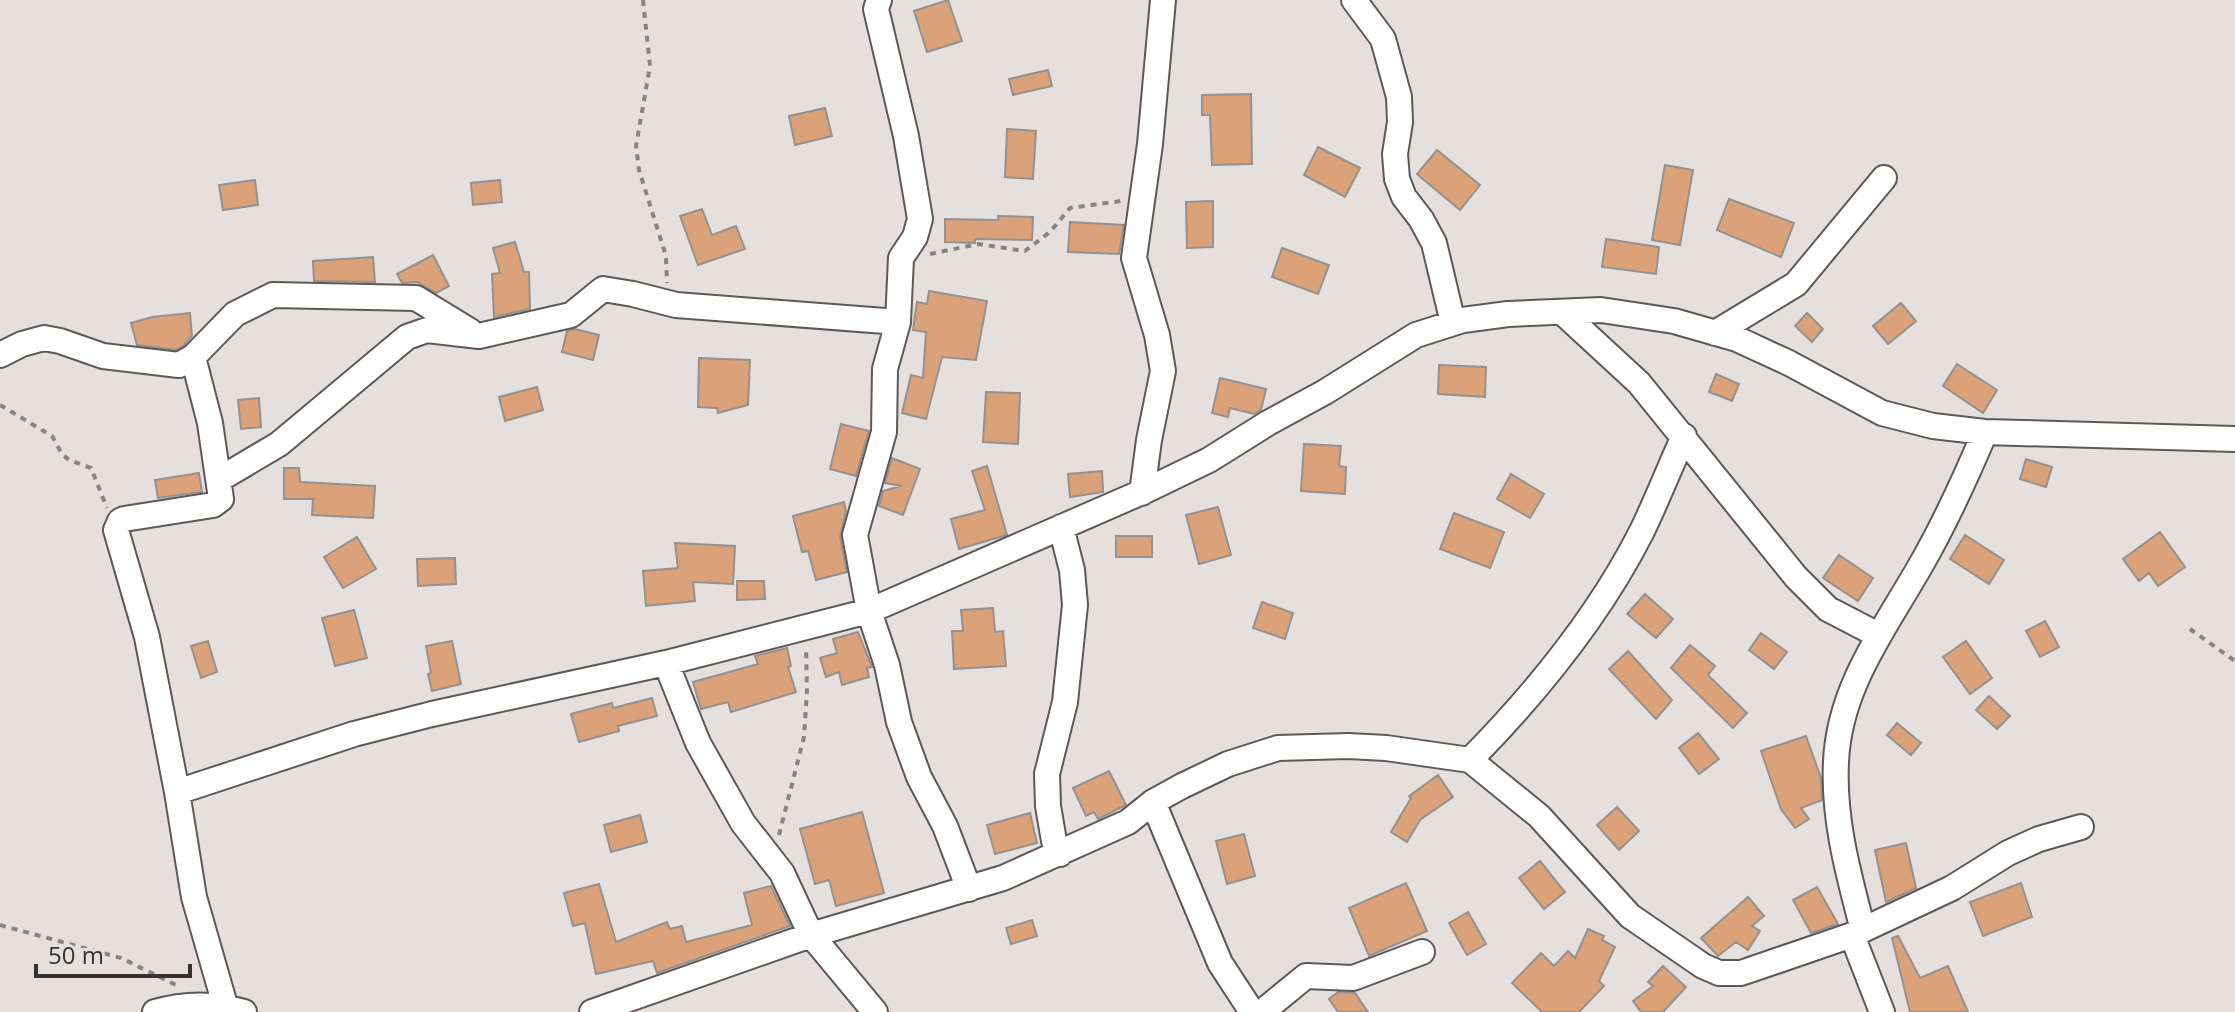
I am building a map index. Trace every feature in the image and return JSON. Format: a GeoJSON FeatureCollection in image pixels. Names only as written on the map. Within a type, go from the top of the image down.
{"type":"FeatureCollection","features":[{"type":"Feature","properties":{"kind":"street"},"geometry":{"type":"LineString","coordinates":[[879,0],[876,9],[906,136],[920,219],[915,237],[901,258],[898,322],[885,369],[884,432],[855,535],[869,611],[887,665],[899,722],[919,777],[945,826],[969,889]]}},
{"type":"Feature","properties":{"kind":"street"},"geometry":{"type":"LineString","coordinates":[[1142,493],[1163,371],[1157,335],[1134,258],[1163,0]]}},
{"type":"Feature","properties":{"kind":"street"},"geometry":{"type":"LineString","coordinates":[[1354,0],[1380,33],[1387,53],[1399,97],[1400,122],[1395,154],[1397,179],[1404,197],[1434,243],[1453,323]]}},
{"type":"Feature","properties":{"kind":"street"},"geometry":{"type":"LineString","coordinates":[[1715,333],[1796,284],[1884,178]]}},
{"type":"Feature","properties":{"kind":"street"},"geometry":{"type":"LineString","coordinates":[[220,479],[279,444],[407,337],[427,330],[479,336],[571,315],[603,289],[665,304],[898,322]]}},
{"type":"Feature","properties":{"kind":"street"},"geometry":{"type":"LineString","coordinates":[[0,355],[44,338],[103,356],[171,366],[186,363],[235,314],[273,295],[416,298],[479,336]]}},
{"type":"Feature","properties":{"kind":"street"},"geometry":{"type":"LineString","coordinates":[[177,792],[406,720],[666,663],[869,611],[1142,493],[1209,460],[1416,335],[1453,323],[1508,314],[1601,310],[1674,321],[1737,339],[1882,413],[1933,426],[1985,432],[2235,439]]}},
{"type":"Feature","properties":{"kind":"street"},"geometry":{"type":"LineString","coordinates":[[1562,312],[1639,383],[1796,577],[1828,609],[1878,635]]}},
{"type":"Feature","properties":{"kind":"street"},"geometry":{"type":"LineString","coordinates":[[155,1012],[196,1005],[232,1010],[194,897],[147,637],[116,534],[118,524],[124,519],[213,505],[221,499],[204,393],[193,357]]}},
{"type":"Feature","properties":{"kind":"street"},"geometry":{"type":"LineString","coordinates":[[1882,1012],[1858,933],[1844,859],[1836,796],[1836,761],[1842,717],[1878,635],[1936,539],[1985,432]]}},
{"type":"Feature","properties":{"kind":"street"},"geometry":{"type":"LineString","coordinates":[[1470,760],[1511,718],[1596,609],[1641,532],[1684,436]]}},
{"type":"Feature","properties":{"kind":"street"},"geometry":{"type":"LineString","coordinates":[[1060,854],[1054,841],[1048,806],[1047,774],[1065,702],[1075,605],[1072,570],[1061,527]]}},
{"type":"Feature","properties":{"kind":"street"},"geometry":{"type":"LineString","coordinates":[[666,663],[718,781],[743,823],[782,873],[811,935],[875,1012]]}},
{"type":"Feature","properties":{"kind":"street"},"geometry":{"type":"LineString","coordinates":[[592,1012],[811,935],[1003,878],[1128,822],[1153,802],[1228,764],[1278,748],[1361,747],[1470,760],[1539,816],[1630,916],[1719,973],[1741,973],[1858,933],[1952,888],[2008,853],[2039,839],[2081,827]]}},
{"type":"Feature","properties":{"kind":"street"},"geometry":{"type":"LineString","coordinates":[[1153,802],[1220,963],[1252,1012]]}},
{"type":"Feature","properties":{"kind":"street"},"geometry":{"type":"LineString","coordinates":[[1277,1007],[1306,976],[1353,978],[1422,952]]}},
{"type":"Feature","properties":{"kind":"path"},"geometry":{"type":"LineString","coordinates":[[643,0],[650,66],[636,146],[639,170],[669,267],[665,304]]}},
{"type":"Feature","properties":{"kind":"path"},"geometry":{"type":"LineString","coordinates":[[901,258],[978,244],[1025,251],[1050,232],[1070,208],[1143,199]]}},
{"type":"Feature","properties":{"kind":"path"},"geometry":{"type":"LineString","coordinates":[[0,405],[52,436],[69,460],[91,468],[116,534]]}},
{"type":"Feature","properties":{"kind":"path"},"geometry":{"type":"LineString","coordinates":[[782,873],[778,839],[804,737],[807,691],[805,628]]}},
{"type":"Feature","properties":{"kind":"path"},"geometry":{"type":"LineString","coordinates":[[2190,629],[2235,661]]}},
{"type":"Feature","properties":{"kind":"path"},"geometry":{"type":"LineString","coordinates":[[0,925],[121,958],[181,987],[196,1005]]}},
{"type":"Feature","properties":{"kind":"building"},"geometry":{"type":"Polygon","coordinates":[[[948,0],[962,41],[927,52],[914,11],[948,0]]]}},
{"type":"Feature","properties":{"kind":"building"},"geometry":{"type":"Polygon","coordinates":[[[1048,70],[1052,86],[1013,95],[1009,79],[1048,70]]]}},
{"type":"Feature","properties":{"kind":"building"},"geometry":{"type":"Polygon","coordinates":[[[1251,94],[1252,164],[1212,165],[1210,115],[1202,115],[1202,95],[1251,94]]]}},
{"type":"Feature","properties":{"kind":"building"},"geometry":{"type":"Polygon","coordinates":[[[825,108],[832,136],[795,145],[789,116],[825,108]]]}},
{"type":"Feature","properties":{"kind":"building"},"geometry":{"type":"Polygon","coordinates":[[[1007,129],[1036,131],[1033,179],[1005,177],[1007,129]]]}},
{"type":"Feature","properties":{"kind":"building"},"geometry":{"type":"Polygon","coordinates":[[[1318,147],[1360,168],[1345,197],[1304,175],[1318,147]]]}},
{"type":"Feature","properties":{"kind":"building"},"geometry":{"type":"Polygon","coordinates":[[[1437,150],[1480,185],[1460,210],[1417,174],[1437,150]]]}},
{"type":"Feature","properties":{"kind":"building"},"geometry":{"type":"Polygon","coordinates":[[[1665,165],[1693,170],[1680,245],[1652,240],[1665,165]]]}},
{"type":"Feature","properties":{"kind":"building"},"geometry":{"type":"Polygon","coordinates":[[[255,180],[258,205],[223,210],[219,185],[255,180]]]}},
{"type":"Feature","properties":{"kind":"building"},"geometry":{"type":"Polygon","coordinates":[[[500,180],[502,202],[473,205],[471,183],[500,180]]]}},
{"type":"Feature","properties":{"kind":"building"},"geometry":{"type":"Polygon","coordinates":[[[1729,199],[1794,223],[1781,257],[1717,230],[1729,199]]]}},
{"type":"Feature","properties":{"kind":"building"},"geometry":{"type":"Polygon","coordinates":[[[1213,201],[1213,247],[1187,248],[1186,202],[1213,201]]]}},
{"type":"Feature","properties":{"kind":"building"},"geometry":{"type":"Polygon","coordinates":[[[702,209],[712,235],[736,226],[745,249],[698,265],[680,216],[702,209]]]}},
{"type":"Feature","properties":{"kind":"building"},"geometry":{"type":"Polygon","coordinates":[[[998,216],[1033,217],[1032,240],[945,242],[945,219],[998,220],[998,216]]]}},
{"type":"Feature","properties":{"kind":"building"},"geometry":{"type":"Polygon","coordinates":[[[1070,222],[1124,225],[1119,254],[1068,252],[1070,222]]]}},
{"type":"Feature","properties":{"kind":"building"},"geometry":{"type":"Polygon","coordinates":[[[1606,239],[1659,247],[1656,274],[1602,267],[1606,239]]]}},
{"type":"Feature","properties":{"kind":"building"},"geometry":{"type":"Polygon","coordinates":[[[515,242],[524,272],[529,272],[530,309],[494,317],[492,274],[500,273],[493,248],[515,242]]]}},
{"type":"Feature","properties":{"kind":"building"},"geometry":{"type":"Polygon","coordinates":[[[1282,248],[1329,265],[1318,294],[1272,277],[1282,248]]]}},
{"type":"Feature","properties":{"kind":"building"},"geometry":{"type":"Polygon","coordinates":[[[433,255],[449,286],[436,293],[417,282],[402,283],[397,274],[433,255]]]}},
{"type":"Feature","properties":{"kind":"building"},"geometry":{"type":"Polygon","coordinates":[[[373,257],[375,282],[314,281],[313,261],[373,257]]]}},
{"type":"Feature","properties":{"kind":"building"},"geometry":{"type":"Polygon","coordinates":[[[929,291],[987,301],[976,360],[942,357],[926,419],[902,413],[911,375],[923,378],[926,332],[913,330],[917,302],[927,304],[929,291]]]}},
{"type":"Feature","properties":{"kind":"building"},"geometry":{"type":"Polygon","coordinates":[[[1901,303],[1916,321],[1888,344],[1873,326],[1901,303]]]}},
{"type":"Feature","properties":{"kind":"building"},"geometry":{"type":"Polygon","coordinates":[[[190,313],[192,336],[176,350],[137,345],[131,323],[152,317],[190,313]]]}},
{"type":"Feature","properties":{"kind":"building"},"geometry":{"type":"Polygon","coordinates":[[[1807,313],[1823,329],[1812,342],[1795,326],[1807,313]]]}},
{"type":"Feature","properties":{"kind":"building"},"geometry":{"type":"Polygon","coordinates":[[[575,329],[599,335],[593,360],[562,352],[567,331],[575,329]]]}},
{"type":"Feature","properties":{"kind":"building"},"geometry":{"type":"Polygon","coordinates":[[[699,358],[750,360],[748,405],[718,413],[717,408],[698,407],[699,358]]]}},
{"type":"Feature","properties":{"kind":"building"},"geometry":{"type":"Polygon","coordinates":[[[1957,364],[1997,390],[1983,413],[1943,386],[1957,364]]]}},
{"type":"Feature","properties":{"kind":"building"},"geometry":{"type":"Polygon","coordinates":[[[1439,365],[1486,367],[1485,397],[1438,394],[1439,365]]]}},
{"type":"Feature","properties":{"kind":"building"},"geometry":{"type":"Polygon","coordinates":[[[1716,374],[1739,384],[1732,401],[1709,392],[1716,374]]]}},
{"type":"Feature","properties":{"kind":"building"},"geometry":{"type":"Polygon","coordinates":[[[1220,378],[1266,389],[1261,410],[1254,414],[1230,408],[1228,417],[1212,413],[1220,378]]]}},
{"type":"Feature","properties":{"kind":"building"},"geometry":{"type":"Polygon","coordinates":[[[537,387],[543,410],[505,421],[499,397],[537,387]]]}},
{"type":"Feature","properties":{"kind":"building"},"geometry":{"type":"Polygon","coordinates":[[[986,392],[1020,393],[1018,444],[983,442],[986,392]]]}},
{"type":"Feature","properties":{"kind":"building"},"geometry":{"type":"Polygon","coordinates":[[[259,398],[261,427],[241,429],[238,400],[259,398]]]}},
{"type":"Feature","properties":{"kind":"building"},"geometry":{"type":"Polygon","coordinates":[[[841,424],[869,431],[856,476],[830,469],[841,424]]]}},
{"type":"Feature","properties":{"kind":"building"},"geometry":{"type":"Polygon","coordinates":[[[1304,444],[1341,446],[1339,466],[1346,467],[1345,494],[1301,491],[1304,444]]]}},
{"type":"Feature","properties":{"kind":"building"},"geometry":{"type":"Polygon","coordinates":[[[892,458],[920,469],[903,515],[879,506],[883,491],[901,486],[885,483],[892,458]]]}},
{"type":"Feature","properties":{"kind":"building"},"geometry":{"type":"Polygon","coordinates":[[[2026,459],[2052,467],[2046,487],[2020,479],[2026,459]]]}},
{"type":"Feature","properties":{"kind":"building"},"geometry":{"type":"Polygon","coordinates":[[[987,466],[1007,535],[959,549],[951,519],[985,510],[972,471],[987,466]]]}},
{"type":"Feature","properties":{"kind":"building"},"geometry":{"type":"Polygon","coordinates":[[[284,468],[299,468],[300,482],[375,486],[373,518],[312,515],[313,499],[284,499],[284,468]]]}},
{"type":"Feature","properties":{"kind":"building"},"geometry":{"type":"Polygon","coordinates":[[[1102,471],[1103,492],[1070,497],[1068,474],[1102,471]]]}},
{"type":"Feature","properties":{"kind":"building"},"geometry":{"type":"Polygon","coordinates":[[[199,473],[202,492],[158,498],[155,480],[199,473]]]}},
{"type":"Feature","properties":{"kind":"building"},"geometry":{"type":"Polygon","coordinates":[[[1511,474],[1544,494],[1530,518],[1497,499],[1511,474]]]}},
{"type":"Feature","properties":{"kind":"building"},"geometry":{"type":"Polygon","coordinates":[[[844,502],[846,511],[840,537],[847,572],[816,580],[808,551],[802,552],[793,516],[844,502]]]}},
{"type":"Feature","properties":{"kind":"building"},"geometry":{"type":"Polygon","coordinates":[[[1218,507],[1231,555],[1199,564],[1186,515],[1218,507]]]}},
{"type":"Feature","properties":{"kind":"building"},"geometry":{"type":"Polygon","coordinates":[[[1454,513],[1504,532],[1490,568],[1440,549],[1454,513]]]}},
{"type":"Feature","properties":{"kind":"building"},"geometry":{"type":"Polygon","coordinates":[[[2160,532],[2185,567],[2158,586],[2149,573],[2139,581],[2123,559],[2160,532]]]}},
{"type":"Feature","properties":{"kind":"building"},"geometry":{"type":"Polygon","coordinates":[[[1965,535],[2004,560],[1989,584],[1950,559],[1965,535]]]}},
{"type":"Feature","properties":{"kind":"building"},"geometry":{"type":"Polygon","coordinates":[[[1116,536],[1152,536],[1152,557],[1116,557],[1116,536]]]}},
{"type":"Feature","properties":{"kind":"building"},"geometry":{"type":"Polygon","coordinates":[[[357,537],[376,569],[343,588],[324,557],[357,537]]]}},
{"type":"Feature","properties":{"kind":"building"},"geometry":{"type":"Polygon","coordinates":[[[675,543],[735,546],[733,584],[693,582],[695,601],[646,606],[643,571],[678,568],[675,543]]]}},
{"type":"Feature","properties":{"kind":"building"},"geometry":{"type":"Polygon","coordinates":[[[1839,555],[1873,578],[1858,601],[1823,578],[1839,555]]]}},
{"type":"Feature","properties":{"kind":"building"},"geometry":{"type":"Polygon","coordinates":[[[455,558],[456,584],[418,586],[417,559],[455,558]]]}},
{"type":"Feature","properties":{"kind":"building"},"geometry":{"type":"Polygon","coordinates":[[[737,581],[764,581],[765,599],[737,600],[737,581]]]}},
{"type":"Feature","properties":{"kind":"building"},"geometry":{"type":"Polygon","coordinates":[[[1645,594],[1673,619],[1656,638],[1627,614],[1645,594]]]}},
{"type":"Feature","properties":{"kind":"building"},"geometry":{"type":"Polygon","coordinates":[[[1262,602],[1293,613],[1285,639],[1253,628],[1262,602]]]}},
{"type":"Feature","properties":{"kind":"building"},"geometry":{"type":"Polygon","coordinates":[[[993,608],[995,632],[1003,631],[1006,666],[954,669],[952,631],[963,631],[961,610],[993,608]]]}},
{"type":"Feature","properties":{"kind":"building"},"geometry":{"type":"Polygon","coordinates":[[[354,610],[367,658],[335,666],[322,618],[354,610]]]}},
{"type":"Feature","properties":{"kind":"building"},"geometry":{"type":"Polygon","coordinates":[[[2045,621],[2059,647],[2040,657],[2026,631],[2045,621]]]}},
{"type":"Feature","properties":{"kind":"building"},"geometry":{"type":"Polygon","coordinates":[[[858,632],[872,667],[867,668],[869,677],[842,685],[839,672],[826,677],[820,658],[837,653],[833,639],[858,632]]]}},
{"type":"Feature","properties":{"kind":"building"},"geometry":{"type":"Polygon","coordinates":[[[1761,633],[1787,652],[1774,669],[1749,650],[1761,633]]]}},
{"type":"Feature","properties":{"kind":"building"},"geometry":{"type":"Polygon","coordinates":[[[208,641],[217,672],[201,678],[191,646],[208,641]]]}},
{"type":"Feature","properties":{"kind":"building"},"geometry":{"type":"Polygon","coordinates":[[[452,641],[461,684],[432,691],[426,646],[452,641]]]}},
{"type":"Feature","properties":{"kind":"building"},"geometry":{"type":"Polygon","coordinates":[[[1966,641],[1992,678],[1970,694],[1943,657],[1966,641]]]}},
{"type":"Feature","properties":{"kind":"building"},"geometry":{"type":"Polygon","coordinates":[[[1690,645],[1715,666],[1708,675],[1747,713],[1733,728],[1671,668],[1690,645]]]}},
{"type":"Feature","properties":{"kind":"building"},"geometry":{"type":"Polygon","coordinates":[[[787,648],[791,666],[788,667],[796,692],[731,712],[728,702],[701,709],[693,682],[758,664],[755,656],[787,648]]]}},
{"type":"Feature","properties":{"kind":"building"},"geometry":{"type":"Polygon","coordinates":[[[1628,651],[1672,700],[1656,719],[1609,669],[1628,651]]]}},
{"type":"Feature","properties":{"kind":"building"},"geometry":{"type":"Polygon","coordinates":[[[1989,696],[2010,716],[1997,729],[1976,710],[1989,696]]]}},
{"type":"Feature","properties":{"kind":"building"},"geometry":{"type":"Polygon","coordinates":[[[652,698],[657,716],[618,726],[619,731],[579,742],[571,714],[612,703],[613,708],[652,698]]]}},
{"type":"Feature","properties":{"kind":"building"},"geometry":{"type":"Polygon","coordinates":[[[1897,723],[1921,743],[1911,755],[1887,735],[1897,723]]]}},
{"type":"Feature","properties":{"kind":"building"},"geometry":{"type":"Polygon","coordinates":[[[1698,733],[1719,759],[1699,774],[1679,748],[1698,733]]]}},
{"type":"Feature","properties":{"kind":"building"},"geometry":{"type":"Polygon","coordinates":[[[1806,736],[1821,778],[1822,800],[1801,808],[1809,819],[1795,828],[1781,809],[1761,751],[1806,736]]]}},
{"type":"Feature","properties":{"kind":"building"},"geometry":{"type":"Polygon","coordinates":[[[1109,771],[1126,805],[1098,819],[1094,812],[1086,816],[1073,788],[1109,771]]]}},
{"type":"Feature","properties":{"kind":"building"},"geometry":{"type":"Polygon","coordinates":[[[1438,775],[1453,797],[1420,820],[1407,842],[1391,832],[1411,798],[1409,796],[1438,775]]]}},
{"type":"Feature","properties":{"kind":"building"},"geometry":{"type":"Polygon","coordinates":[[[1617,807],[1639,831],[1619,850],[1597,825],[1617,807]]]}},
{"type":"Feature","properties":{"kind":"building"},"geometry":{"type":"Polygon","coordinates":[[[862,812],[884,893],[836,906],[829,880],[815,884],[800,829],[862,812]]]}},
{"type":"Feature","properties":{"kind":"building"},"geometry":{"type":"Polygon","coordinates":[[[1030,813],[1037,843],[995,854],[987,825],[1030,813]]]}},
{"type":"Feature","properties":{"kind":"building"},"geometry":{"type":"Polygon","coordinates":[[[640,815],[647,842],[611,852],[604,825],[640,815]]]}},
{"type":"Feature","properties":{"kind":"building"},"geometry":{"type":"Polygon","coordinates":[[[1244,834],[1255,876],[1227,884],[1216,841],[1244,834]]]}},
{"type":"Feature","properties":{"kind":"building"},"geometry":{"type":"Polygon","coordinates":[[[1906,843],[1916,888],[1886,902],[1875,850],[1906,843]]]}},
{"type":"Feature","properties":{"kind":"building"},"geometry":{"type":"Polygon","coordinates":[[[1540,861],[1565,892],[1544,909],[1519,878],[1540,861]]]}},
{"type":"Feature","properties":{"kind":"building"},"geometry":{"type":"Polygon","coordinates":[[[1406,883],[1427,931],[1369,956],[1349,908],[1406,883]]]}},
{"type":"Feature","properties":{"kind":"building"},"geometry":{"type":"Polygon","coordinates":[[[2021,883],[2032,917],[1983,936],[1970,902],[2021,883]]]}},
{"type":"Feature","properties":{"kind":"building"},"geometry":{"type":"Polygon","coordinates":[[[599,884],[616,942],[667,922],[670,929],[682,926],[686,942],[752,925],[744,893],[771,886],[790,926],[657,973],[653,961],[596,974],[585,923],[573,926],[564,893],[599,884]]]}},
{"type":"Feature","properties":{"kind":"building"},"geometry":{"type":"Polygon","coordinates":[[[1817,887],[1838,924],[1811,933],[1793,900],[1817,887]]]}},
{"type":"Feature","properties":{"kind":"building"},"geometry":{"type":"Polygon","coordinates":[[[1748,897],[1764,916],[1752,926],[1760,931],[1748,950],[1736,942],[1718,956],[1701,938],[1748,897]]]}},
{"type":"Feature","properties":{"kind":"building"},"geometry":{"type":"Polygon","coordinates":[[[1468,912],[1486,944],[1467,955],[1449,923],[1468,912]]]}},
{"type":"Feature","properties":{"kind":"building"},"geometry":{"type":"Polygon","coordinates":[[[1032,920],[1037,936],[1011,944],[1006,928],[1032,920]]]}},
{"type":"Feature","properties":{"kind":"building"},"geometry":{"type":"Polygon","coordinates":[[[1588,929],[1604,936],[1602,940],[1615,947],[1599,981],[1604,986],[1579,1012],[1542,1012],[1512,983],[1541,953],[1554,966],[1568,951],[1575,958],[1588,929]]]}},
{"type":"Feature","properties":{"kind":"building"},"geometry":{"type":"Polygon","coordinates":[[[1898,936],[1920,978],[1948,966],[1968,1012],[1910,1012],[1892,938],[1898,936]]]}},
{"type":"Feature","properties":{"kind":"building"},"geometry":{"type":"Polygon","coordinates":[[[1663,966],[1686,987],[1663,1012],[1641,1012],[1633,1001],[1653,986],[1648,982],[1663,966]]]}},
{"type":"Feature","properties":{"kind":"building"},"geometry":{"type":"Polygon","coordinates":[[[1338,992],[1355,993],[1368,1012],[1338,1012],[1329,999],[1338,992]]]}}]}
